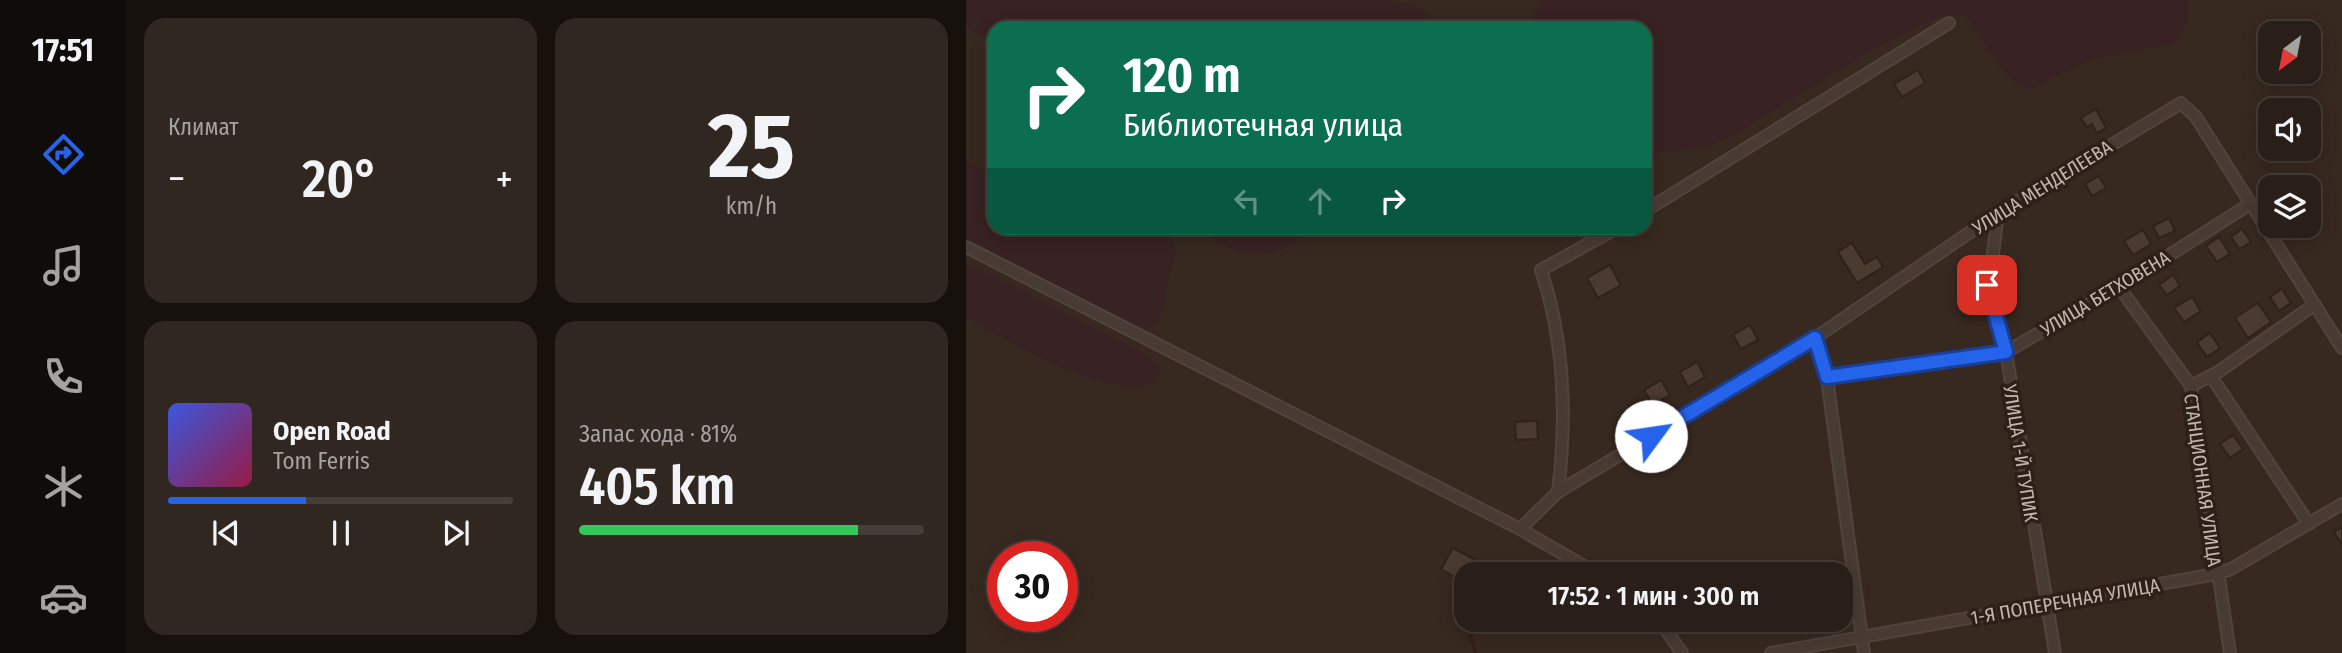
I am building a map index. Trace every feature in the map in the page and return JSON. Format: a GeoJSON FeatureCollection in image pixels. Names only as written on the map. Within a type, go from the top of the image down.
{"type":"FeatureCollection","features":[{"type":"Feature","properties":{"kind":"street"},"geometry":{"type":"LineString","coordinates":[[1652,207],[1949,23]]}},
{"type":"Feature","properties":{"kind":"street","name":"УЛИЦА МЕНДЕЛЕЕВА"},"geometry":{"type":"LineString","coordinates":[[1520,529],[1558,492],[1815,338],[1998,213],[2181,103],[2196,117],[2250,204]]}},
{"type":"Feature","properties":{"kind":"street"},"geometry":{"type":"LineString","coordinates":[[2250,204],[2342,348]]}},
{"type":"Feature","properties":{"kind":"street","name":"УЛИЦА БЕТХОВЕНА"},"geometry":{"type":"LineString","coordinates":[[1827,377],[2006,352],[2119,287],[2250,204]]}},
{"type":"Feature","properties":{"kind":"street","name":"УЛИЦА 1-Й ТУПИК"},"geometry":{"type":"LineString","coordinates":[[1998,213],[1987,285],[2006,352],[2045,606],[2055,653]]}},
{"type":"Feature","properties":{"kind":"street"},"geometry":{"type":"LineString","coordinates":[[1558,492],[1564,413],[1560,353],[1556,321],[1541,270],[1604,235]]}},
{"type":"Feature","properties":{"kind":"street"},"geometry":{"type":"LineString","coordinates":[[966,247],[1520,529],[1577,562]]}},
{"type":"Feature","properties":{"kind":"street","name":"СТАНЦИОННАЯ УЛИЦА"},"geometry":{"type":"LineString","coordinates":[[2119,287],[2191,386],[2216,574],[2230,653]]}},
{"type":"Feature","properties":{"kind":"street"},"geometry":{"type":"LineString","coordinates":[[2191,386],[2211,376],[2315,305]]}},
{"type":"Feature","properties":{"kind":"street"},"geometry":{"type":"LineString","coordinates":[[1815,338],[1827,377],[1864,653]]}},
{"type":"Feature","properties":{"kind":"street"},"geometry":{"type":"LineString","coordinates":[[2211,376],[2309,524]]}},
{"type":"Feature","properties":{"kind":"street","name":"1-Я ПОПЕРЕЧНАЯ УЛИЦА"},"geometry":{"type":"LineString","coordinates":[[1771,653],[2216,574],[2231,569],[2342,504]]}},
{"type":"Feature","properties":{"kind":"street"},"geometry":{"type":"LineString","coordinates":[[1667,632],[1682,653]]}},
{"type":"Feature","properties":{"kind":"shaded area"},"geometry":{"type":"Polygon","coordinates":[[[966,0],[1383,0],[1418,6],[1428,13],[1429,21],[987,21],[987,38],[966,27],[966,0]]]}},
{"type":"Feature","properties":{"kind":"shaded area"},"geometry":{"type":"Polygon","coordinates":[[[1542,0],[2188,0],[2184,29],[2174,44],[2092,59],[2028,90],[2000,67],[1964,15],[1935,18],[1870,51],[1734,135],[1705,147],[1652,153],[1652,21],[1532,21],[1542,0]]]}},
{"type":"Feature","properties":{"kind":"shaded area"},"geometry":{"type":"Polygon","coordinates":[[[966,159],[987,172],[987,235],[1171,235],[1175,253],[1163,309],[1156,325],[1147,329],[966,238],[966,159]]]}},
{"type":"Feature","properties":{"kind":"shaded area"},"geometry":{"type":"Polygon","coordinates":[[[1208,235],[1307,235],[1284,248],[1257,254],[1243,252],[1208,235]]]}},
{"type":"Feature","properties":{"kind":"shaded area"},"geometry":{"type":"Polygon","coordinates":[[[966,263],[1142,352],[1160,368],[1156,381],[1137,386],[1114,385],[1088,378],[1033,354],[966,318],[966,263]]]}},
{"type":"Feature","properties":{"kind":"building"},"geometry":{"type":"Polygon","coordinates":[[[1918,70],[1925,83],[1902,97],[1894,84],[1918,70]]]}},
{"type":"Feature","properties":{"kind":"building"},"geometry":{"type":"Polygon","coordinates":[[[2096,109],[2106,128],[2097,133],[2092,124],[2087,127],[2081,118],[2096,109]]]}},
{"type":"Feature","properties":{"kind":"building"},"geometry":{"type":"Polygon","coordinates":[[[2099,176],[2106,188],[2092,196],[2085,184],[2099,176]]]}},
{"type":"Feature","properties":{"kind":"building"},"geometry":{"type":"Polygon","coordinates":[[[2169,218],[2175,231],[2159,238],[2153,226],[2169,218]]]}},
{"type":"Feature","properties":{"kind":"building"},"geometry":{"type":"Polygon","coordinates":[[[2242,229],[2251,242],[2239,249],[2231,237],[2242,229]]]}},
{"type":"Feature","properties":{"kind":"building"},"geometry":{"type":"Polygon","coordinates":[[[2143,230],[2151,244],[2133,255],[2124,241],[2143,230]]]}},
{"type":"Feature","properties":{"kind":"building"},"geometry":{"type":"Polygon","coordinates":[[[2219,237],[2230,254],[2217,262],[2206,246],[2219,237]]]}},
{"type":"Feature","properties":{"kind":"building"},"geometry":{"type":"Polygon","coordinates":[[[1852,243],[1865,264],[1877,257],[1883,267],[1857,283],[1838,252],[1852,243]]]}},
{"type":"Feature","properties":{"kind":"building"},"geometry":{"type":"Polygon","coordinates":[[[1610,265],[1621,285],[1598,298],[1587,278],[1610,265]]]}},
{"type":"Feature","properties":{"kind":"building"},"geometry":{"type":"Polygon","coordinates":[[[2173,275],[2180,286],[2167,295],[2159,285],[2173,275]]]}},
{"type":"Feature","properties":{"kind":"building"},"geometry":{"type":"Polygon","coordinates":[[[2282,289],[2291,303],[2279,311],[2270,297],[2282,289]]]}},
{"type":"Feature","properties":{"kind":"building"},"geometry":{"type":"Polygon","coordinates":[[[2192,297],[2201,311],[2184,322],[2174,308],[2192,297]]]}},
{"type":"Feature","properties":{"kind":"building"},"geometry":{"type":"Polygon","coordinates":[[[2258,303],[2271,322],[2248,338],[2235,318],[2258,303]]]}},
{"type":"Feature","properties":{"kind":"building"},"geometry":{"type":"Polygon","coordinates":[[[1750,325],[1758,340],[1741,349],[1733,335],[1750,325]]]}},
{"type":"Feature","properties":{"kind":"building"},"geometry":{"type":"Polygon","coordinates":[[[2210,333],[2220,348],[2207,357],[2197,342],[2210,333]]]}},
{"type":"Feature","properties":{"kind":"building"},"geometry":{"type":"Polygon","coordinates":[[[1697,362],[1705,377],[1688,387],[1680,372],[1697,362]]]}},
{"type":"Feature","properties":{"kind":"building"},"geometry":{"type":"Polygon","coordinates":[[[1661,380],[1670,395],[1653,405],[1644,390],[1661,380]]]}},
{"type":"Feature","properties":{"kind":"building"},"geometry":{"type":"Polygon","coordinates":[[[1537,421],[1538,439],[1516,440],[1515,422],[1537,421]]]}},
{"type":"Feature","properties":{"kind":"building"},"geometry":{"type":"Polygon","coordinates":[[[2233,435],[2243,449],[2230,458],[2220,444],[2233,435]]]}},
{"type":"Feature","properties":{"kind":"building"},"geometry":{"type":"Polygon","coordinates":[[[2342,527],[2342,545],[2334,532],[2342,527]]]}},
{"type":"Feature","properties":{"kind":"building"},"geometry":{"type":"Polygon","coordinates":[[[1453,548],[1474,559],[1472,562],[1454,562],[1454,576],[1441,569],[1453,548]]]}},
{"type":"Feature","properties":{"kind":"waterway"},"geometry":{"type":"LineString","coordinates":[[1470,635],[1476,653]]}},
{"type":"Feature","properties":{"kind":"route"},"geometry":{"type":"LineString","coordinates":[[1651,436],[1815,338],[1827,377],[2006,352],[1987,285]]}}]}
